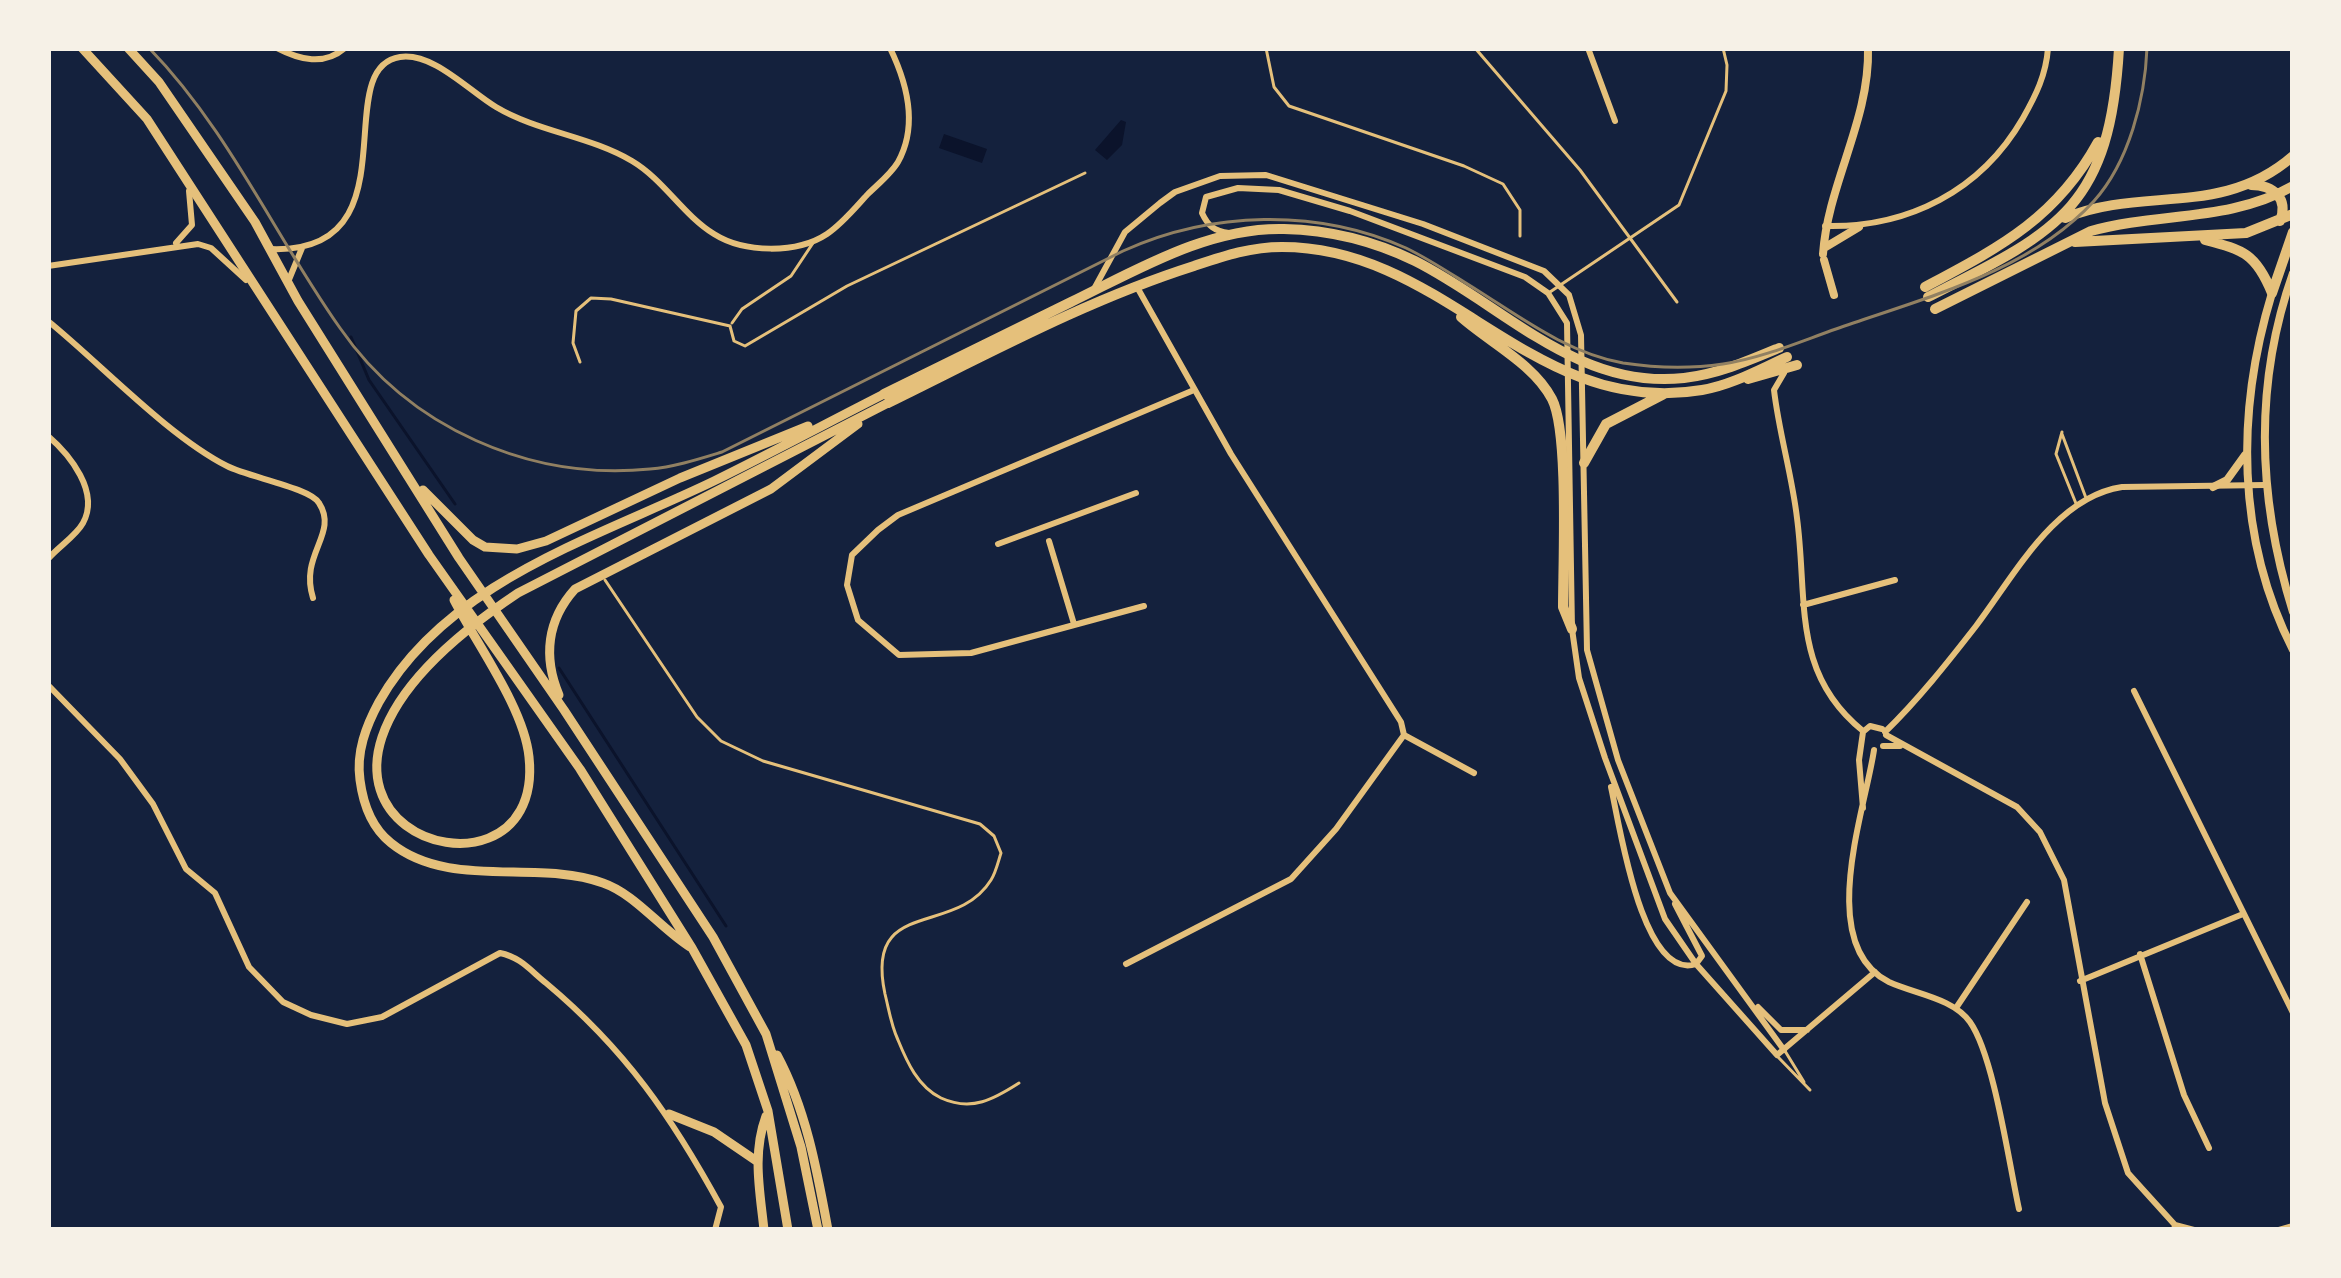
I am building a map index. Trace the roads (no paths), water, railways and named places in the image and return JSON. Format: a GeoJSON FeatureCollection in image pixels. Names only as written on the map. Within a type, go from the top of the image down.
{"type":"FeatureCollection","features":[{"type":"Feature","properties":{"kind":"highway"},"geometry":{"type":"LineString","coordinates":[[1930,298],[2057,201],[2106,128],[2125,49]]}},
{"type":"Feature","properties":{"kind":"highway"},"geometry":{"type":"LineString","coordinates":[[1930,298],[2024,248],[2072,208],[2099,157],[2125,49]]}},
{"type":"Feature","properties":{"kind":"highway"},"geometry":{"type":"LineString","coordinates":[[2007,243],[2080,212],[2204,198],[2248,185],[2293,156]]}},
{"type":"Feature","properties":{"kind":"highway"},"geometry":{"type":"LineString","coordinates":[[1930,298],[2116,224],[2254,205],[2293,190],[2282,165]]}},
{"type":"Feature","properties":{"kind":"highway"},"geometry":{"type":"LineString","coordinates":[[2248,185],[2270,187],[2278,194],[2284,212],[2280,220]]}},
{"type":"Feature","properties":{"kind":"highway"},"geometry":{"type":"LineString","coordinates":[[2066,243],[2102,238],[2198,238],[2261,230],[2293,214]]}},
{"type":"Feature","properties":{"kind":"highway"},"geometry":{"type":"LineString","coordinates":[[885,399],[1185,248],[1252,231],[1322,231],[1372,243],[1417,262],[1551,347],[1607,372],[1683,378],[1788,357]]}},
{"type":"Feature","properties":{"kind":"highway"},"geometry":{"type":"LineString","coordinates":[[2272,293],[2293,232]]}},
{"type":"Feature","properties":{"kind":"highway"},"geometry":{"type":"LineString","coordinates":[[2198,238],[2250,255],[2272,293]]}},
{"type":"Feature","properties":{"kind":"highway"},"geometry":{"type":"LineString","coordinates":[[885,399],[1135,284],[1234,251],[1280,247],[1330,250],[1368,260],[1436,294],[1544,363],[1592,384],[1667,393],[1701,390],[1757,378],[1788,357]]}},
{"type":"Feature","properties":{"kind":"highway"},"geometry":{"type":"LineString","coordinates":[[1436,294],[1492,345],[1519,362],[1551,397],[1561,463],[1563,607],[1572,629]]}},
{"type":"Feature","properties":{"kind":"highway"},"geometry":{"type":"LineString","coordinates":[[1584,463],[1606,424],[1667,393]]}},
{"type":"Feature","properties":{"kind":"main road"},"geometry":{"type":"LineString","coordinates":[[82,48],[147,119],[438,568],[580,769],[692,948],[746,1045],[768,1111],[788,1230]]}},
{"type":"Feature","properties":{"kind":"main road"},"geometry":{"type":"LineString","coordinates":[[128,48],[159,82],[270,249],[459,559],[713,938],[792,1082],[815,1160],[828,1230]]}},
{"type":"Feature","properties":{"kind":"main road"},"geometry":{"type":"LineString","coordinates":[[438,568],[511,706],[530,762],[522,807],[504,828],[483,840],[453,846],[414,834],[395,820],[377,786],[383,729],[422,669],[487,614],[534,584],[885,399]]}},
{"type":"Feature","properties":{"kind":"main road"},"geometry":{"type":"LineString","coordinates":[[410,478],[473,540],[485,547],[517,549],[546,542],[680,478],[885,399]]}},
{"type":"Feature","properties":{"kind":"main road"},"geometry":{"type":"LineString","coordinates":[[692,948],[605,883],[558,872],[444,866],[389,842],[362,797],[358,768],[367,727],[408,660],[475,600],[525,569],[885,399]]}},
{"type":"Feature","properties":{"kind":"main road"},"geometry":{"type":"LineString","coordinates":[[564,710],[549,661],[551,629],[559,607],[574,589],[771,489],[885,399]]}},
{"type":"Feature","properties":{"kind":"main road"},"geometry":{"type":"LineString","coordinates":[[766,1034],[801,1147],[818,1230]]}},
{"type":"Feature","properties":{"kind":"main road"},"geometry":{"type":"LineString","coordinates":[[764,1230],[758,1140],[768,1111]]}},
{"type":"Feature","properties":{"kind":"main road"},"geometry":{"type":"LineString","coordinates":[[668,1114],[714,1132],[758,1162]]}},
{"type":"Feature","properties":{"kind":"street"},"geometry":{"type":"LineString","coordinates":[[277,48],[292,56],[323,60],[345,48]]}},
{"type":"Feature","properties":{"kind":"street"},"geometry":{"type":"LineString","coordinates":[[270,249],[302,248],[334,231],[353,206],[361,186],[366,100],[373,78],[399,52],[428,62],[508,114],[633,161],[709,232],[731,243],[755,248],[814,241],[831,232],[897,164],[910,128],[907,94],[890,48]]}},
{"type":"Feature","properties":{"kind":"street"},"geometry":{"type":"LineString","coordinates":[[1588,48],[1615,121]]}},
{"type":"Feature","properties":{"kind":"street"},"geometry":{"type":"LineString","coordinates":[[1834,295],[1824,254],[1826,226],[1862,105],[1868,48]]}},
{"type":"Feature","properties":{"kind":"street"},"geometry":{"type":"LineString","coordinates":[[1826,226],[1859,227],[1913,214],[1968,183],[2000,152],[2026,114],[2044,77],[2048,48]]}},
{"type":"Feature","properties":{"kind":"street"},"geometry":{"type":"LineString","coordinates":[[173,246],[187,232],[193,215],[192,197],[174,159]]}},
{"type":"Feature","properties":{"kind":"street"},"geometry":{"type":"LineString","coordinates":[[1093,292],[1125,232],[1160,202],[1194,184],[1246,174],[1285,179],[1489,248],[1544,271],[1561,286],[1575,308],[1581,334],[1589,663],[1618,760],[1670,893],[1699,947],[1702,956],[1696,964],[1687,967],[1673,962],[1652,936],[1637,899],[1605,758]]}},
{"type":"Feature","properties":{"kind":"street"},"geometry":{"type":"LineString","coordinates":[[1252,231],[1226,234],[1212,229],[1202,213],[1206,197],[1238,188],[1279,190],[1525,277],[1549,293],[1563,313],[1568,335],[1572,629],[1579,678],[1665,920],[1696,964],[1780,1053]]}},
{"type":"Feature","properties":{"kind":"street"},"geometry":{"type":"LineString","coordinates":[[1824,254],[1859,227]]}},
{"type":"Feature","properties":{"kind":"street"},"geometry":{"type":"LineString","coordinates":[[48,266],[198,244],[211,248],[260,297]]}},
{"type":"Feature","properties":{"kind":"street"},"geometry":{"type":"LineString","coordinates":[[288,282],[302,248]]}},
{"type":"Feature","properties":{"kind":"street"},"geometry":{"type":"LineString","coordinates":[[2293,273],[2266,387],[2265,485],[2272,535],[2293,612]]}},
{"type":"Feature","properties":{"kind":"street"},"geometry":{"type":"LineString","coordinates":[[1126,964],[1291,879],[1336,830],[1404,735],[1401,722],[1194,390],[1135,284]]}},
{"type":"Feature","properties":{"kind":"street"},"geometry":{"type":"LineString","coordinates":[[2272,293],[2248,385],[2247,452],[2262,564],[2293,650]]}},
{"type":"Feature","properties":{"kind":"street"},"geometry":{"type":"LineString","coordinates":[[48,321],[222,464],[256,480],[314,495],[325,524],[309,565],[314,598]]}},
{"type":"Feature","properties":{"kind":"street"},"geometry":{"type":"LineString","coordinates":[[1788,357],[1774,391],[1798,524],[1808,644],[1822,684],[1843,715],[1864,731]]}},
{"type":"Feature","properties":{"kind":"street"},"geometry":{"type":"LineString","coordinates":[[1144,606],[971,653],[899,655],[858,620],[848,585],[852,555],[898,515],[1194,390]]}},
{"type":"Feature","properties":{"kind":"street"},"geometry":{"type":"LineString","coordinates":[[48,436],[71,462],[87,496],[83,522],[48,559]]}},
{"type":"Feature","properties":{"kind":"street"},"geometry":{"type":"LineString","coordinates":[[2213,487],[2230,476],[2247,452]]}},
{"type":"Feature","properties":{"kind":"street"},"geometry":{"type":"LineString","coordinates":[[2019,1208],[1982,1047],[1967,1018],[1956,1008],[1875,972],[1861,956],[1849,909],[1849,879],[1878,748],[1884,732],[2051,528],[2100,493],[2122,488],[2265,485]]}},
{"type":"Feature","properties":{"kind":"street"},"geometry":{"type":"LineString","coordinates":[[998,544],[1136,494]]}},
{"type":"Feature","properties":{"kind":"street"},"geometry":{"type":"LineString","coordinates":[[1049,542],[1074,624]]}},
{"type":"Feature","properties":{"kind":"street"},"geometry":{"type":"LineString","coordinates":[[1803,605],[1895,580]]}},
{"type":"Feature","properties":{"kind":"street"},"geometry":{"type":"LineString","coordinates":[[48,685],[120,759],[153,804],[186,869],[215,893],[249,967],[283,1002],[347,1024],[382,1017],[500,953],[516,956],[586,1017],[668,1114],[721,1208],[715,1230]]}},
{"type":"Feature","properties":{"kind":"street"},"geometry":{"type":"LineString","coordinates":[[2134,691],[2293,1013]]}},
{"type":"Feature","properties":{"kind":"street"},"geometry":{"type":"LineString","coordinates":[[1863,811],[1859,760],[1864,731],[1870,726],[2017,807],[2040,832],[2064,880],[2105,1103],[2128,1173],[2175,1228],[2194,1230]]}},
{"type":"Feature","properties":{"kind":"street"},"geometry":{"type":"LineString","coordinates":[[1404,735],[1474,772]]}},
{"type":"Feature","properties":{"kind":"street"},"geometry":{"type":"LineString","coordinates":[[1863,744],[1903,747]]}},
{"type":"Feature","properties":{"kind":"street"},"geometry":{"type":"LineString","coordinates":[[1670,893],[1780,1053]]}},
{"type":"Feature","properties":{"kind":"street"},"geometry":{"type":"LineString","coordinates":[[1956,1008],[2026,902]]}},
{"type":"Feature","properties":{"kind":"street"},"geometry":{"type":"LineString","coordinates":[[2080,981],[2243,914]]}},
{"type":"Feature","properties":{"kind":"street"},"geometry":{"type":"LineString","coordinates":[[2140,954],[2184,1095],[2209,1148]]}},
{"type":"Feature","properties":{"kind":"street"},"geometry":{"type":"LineString","coordinates":[[1780,1053],[1875,972]]}},
{"type":"Feature","properties":{"kind":"street"},"geometry":{"type":"LineString","coordinates":[[1740,989],[1773,1026],[1810,1030]]}},
{"type":"Feature","properties":{"kind":"street"},"geometry":{"type":"LineString","coordinates":[[2278,1230],[2293,1226]]}},
{"type":"Feature","properties":{"kind":"lane"},"geometry":{"type":"LineString","coordinates":[[1266,48],[1274,87],[1288,106],[1464,166],[1503,184],[1520,210],[1520,236]]}},
{"type":"Feature","properties":{"kind":"lane"},"geometry":{"type":"LineString","coordinates":[[1474,48],[1634,239],[1677,302]]}},
{"type":"Feature","properties":{"kind":"lane"},"geometry":{"type":"LineString","coordinates":[[1549,293],[1669,215],[1687,194],[1726,91],[1723,48]]}},
{"type":"Feature","properties":{"kind":"lane"},"geometry":{"type":"LineString","coordinates":[[730,326],[734,341],[745,346],[847,286],[1085,173]]}},
{"type":"Feature","properties":{"kind":"lane"},"geometry":{"type":"LineString","coordinates":[[730,326],[742,309],[790,276],[814,241]]}},
{"type":"Feature","properties":{"kind":"lane"},"geometry":{"type":"LineString","coordinates":[[580,362],[573,343],[576,311],[591,298],[730,326]]}},
{"type":"Feature","properties":{"kind":"lane"},"geometry":{"type":"LineString","coordinates":[[2078,508],[2056,454],[2062,432],[2087,502]]}},
{"type":"Feature","properties":{"kind":"lane"},"geometry":{"type":"LineString","coordinates":[[1045,527],[1049,542]]}},
{"type":"Feature","properties":{"kind":"lane"},"geometry":{"type":"LineString","coordinates":[[602,575],[697,716],[722,741],[764,761],[980,824],[994,836],[1001,854],[992,879],[975,898],[900,932],[888,940],[879,960],[892,1028],[917,1079],[941,1098],[967,1104],[989,1102],[1019,1082]]}},
{"type":"Feature","properties":{"kind":"lane"},"geometry":{"type":"LineString","coordinates":[[1780,1053],[1810,1090]]}},
{"type":"Feature","properties":{"kind":"water"},"geometry":{"type":"Polygon","coordinates":[[[1121,120],[1126,122],[1122,145],[1107,160],[1095,150],[1121,120]]]}},
{"type":"Feature","properties":{"kind":"water"},"geometry":{"type":"Polygon","coordinates":[[[944,134],[987,149],[982,163],[939,148],[944,134]]]}},
{"type":"Feature","properties":{"kind":"waterway"},"geometry":{"type":"LineString","coordinates":[[351,337],[369,380],[455,504]]}},
{"type":"Feature","properties":{"kind":"waterway"},"geometry":{"type":"LineString","coordinates":[[559,668],[726,926]]}},
{"type":"Feature","properties":{"kind":"railway"},"geometry":{"type":"LineString","coordinates":[[149,48],[227,148],[340,328],[401,394],[437,420],[517,456],[605,470],[659,468],[722,452],[1123,251],[1192,228],[1228,222],[1301,221],[1372,235],[1415,253],[1547,334],[1603,358],[1673,367],[1752,358],[1974,280],[2039,247],[2068,226],[2094,201],[2126,149],[2139,109],[2147,48]]}}]}
